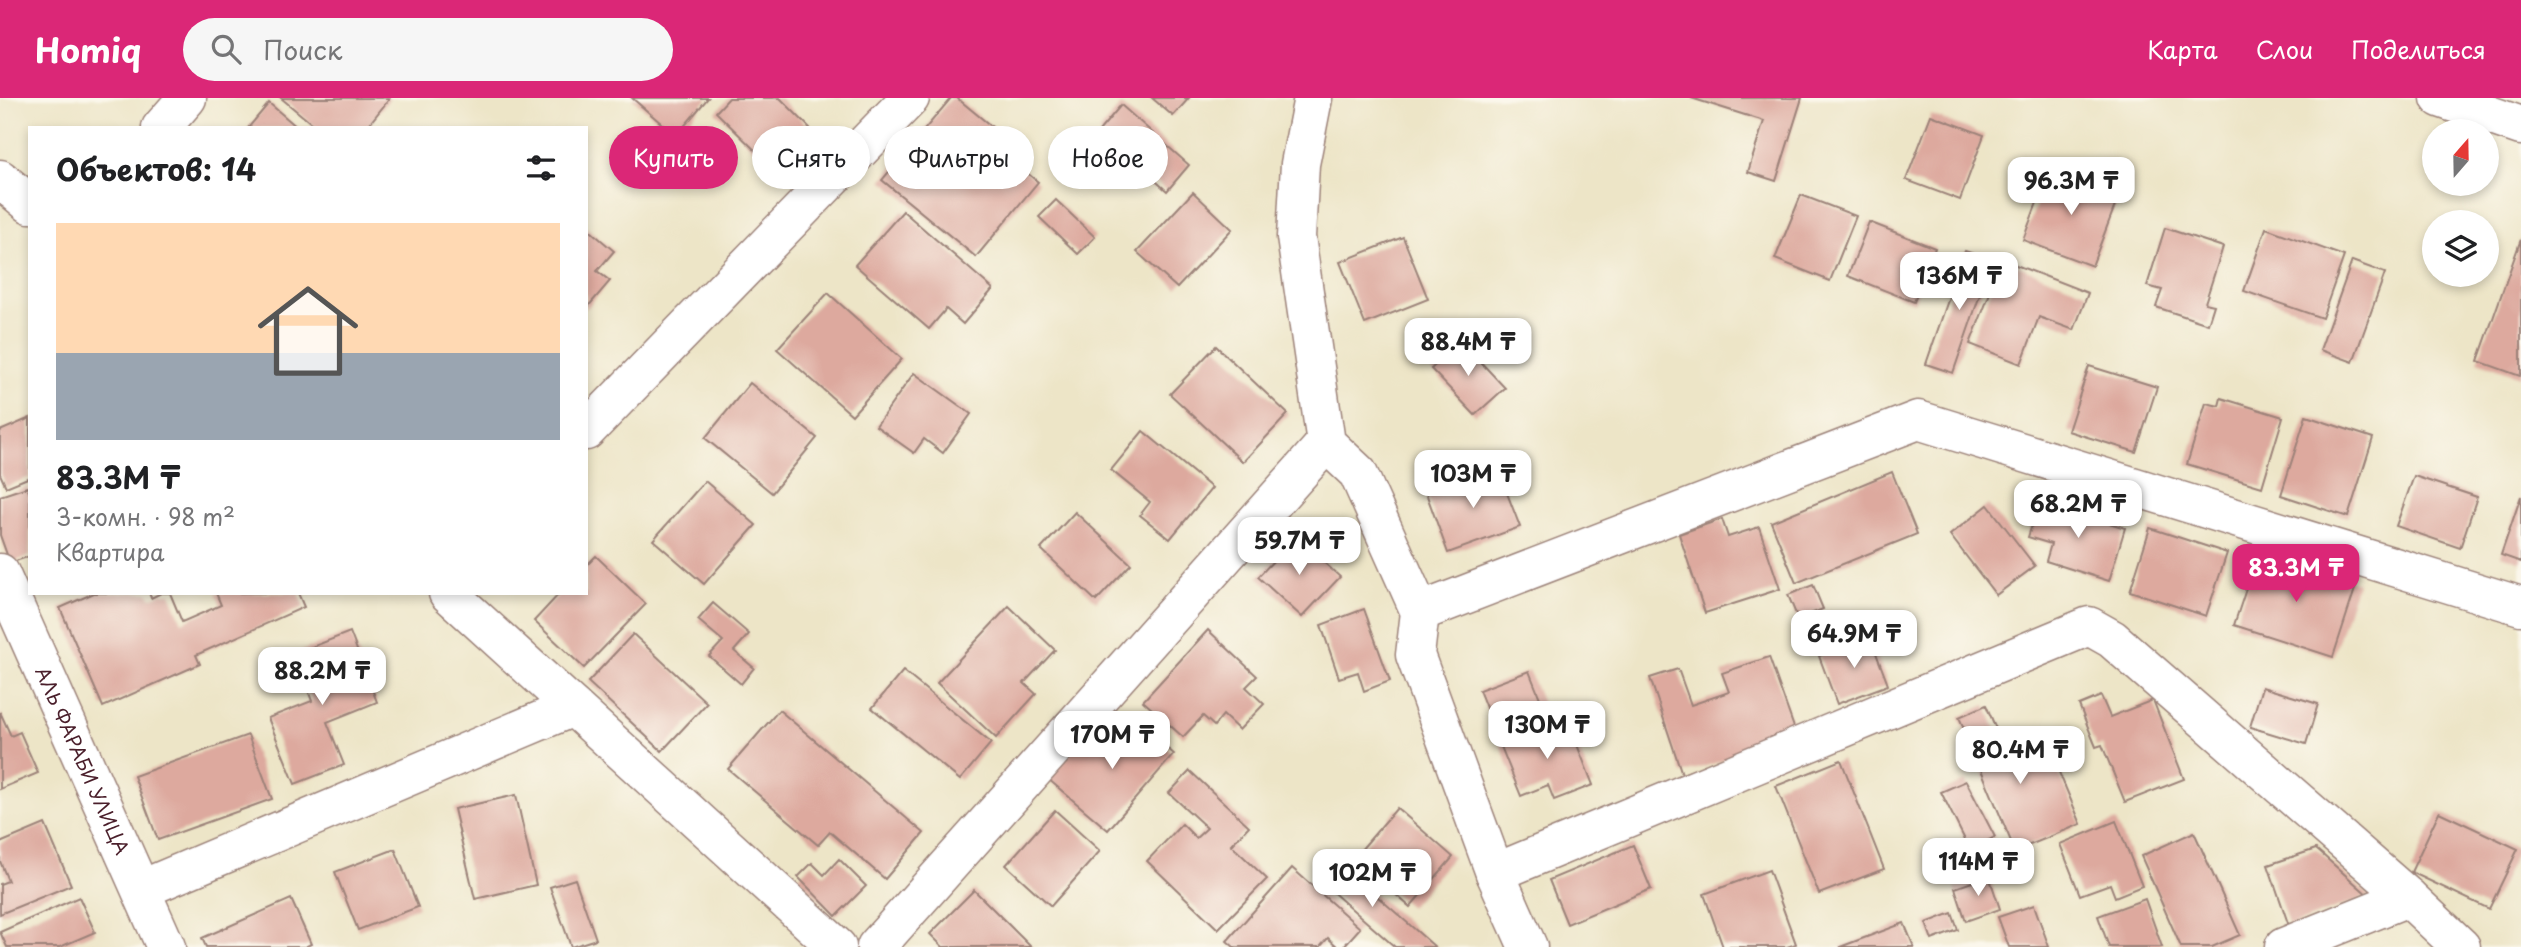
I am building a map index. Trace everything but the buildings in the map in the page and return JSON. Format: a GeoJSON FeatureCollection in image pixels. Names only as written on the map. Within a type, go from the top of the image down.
{"type":"FeatureCollection","features":[{"type":"Feature","properties":{"kind":"street"},"geometry":{"type":"LineString","coordinates":[[163,126],[187,98]]}},
{"type":"Feature","properties":{"kind":"street"},"geometry":{"type":"LineString","coordinates":[[588,429],[909,98]]}},
{"type":"Feature","properties":{"kind":"street"},"geometry":{"type":"LineString","coordinates":[[1313,98],[1300,164],[1296,237],[1326,443],[1358,473],[1420,612],[1415,655],[1495,873],[1528,947]]}},
{"type":"Feature","properties":{"kind":"street"},"geometry":{"type":"LineString","coordinates":[[2440,98],[2521,126]]}},
{"type":"Feature","properties":{"kind":"street"},"geometry":{"type":"LineString","coordinates":[[0,179],[28,202]]}},
{"type":"Feature","properties":{"kind":"street"},"geometry":{"type":"LineString","coordinates":[[1420,612],[1918,420],[2521,606]]}},
{"type":"Feature","properties":{"kind":"street"},"geometry":{"type":"LineString","coordinates":[[876,947],[1326,443]]}},
{"type":"Feature","properties":{"kind":"street","name":"АЛЬ ФАРАБИ УЛИЦА"},"geometry":{"type":"LineString","coordinates":[[0,573],[166,947]]}},
{"type":"Feature","properties":{"kind":"street"},"geometry":{"type":"LineString","coordinates":[[450,595],[837,947]]}},
{"type":"Feature","properties":{"kind":"street"},"geometry":{"type":"LineString","coordinates":[[1495,873],[2089,626],[2112,639],[2461,947]]}},
{"type":"Feature","properties":{"kind":"street"},"geometry":{"type":"LineString","coordinates":[[142,889],[573,707]]}},
{"type":"Feature","properties":{"kind":"street"},"geometry":{"type":"LineString","coordinates":[[2284,947],[2407,897]]}}]}
